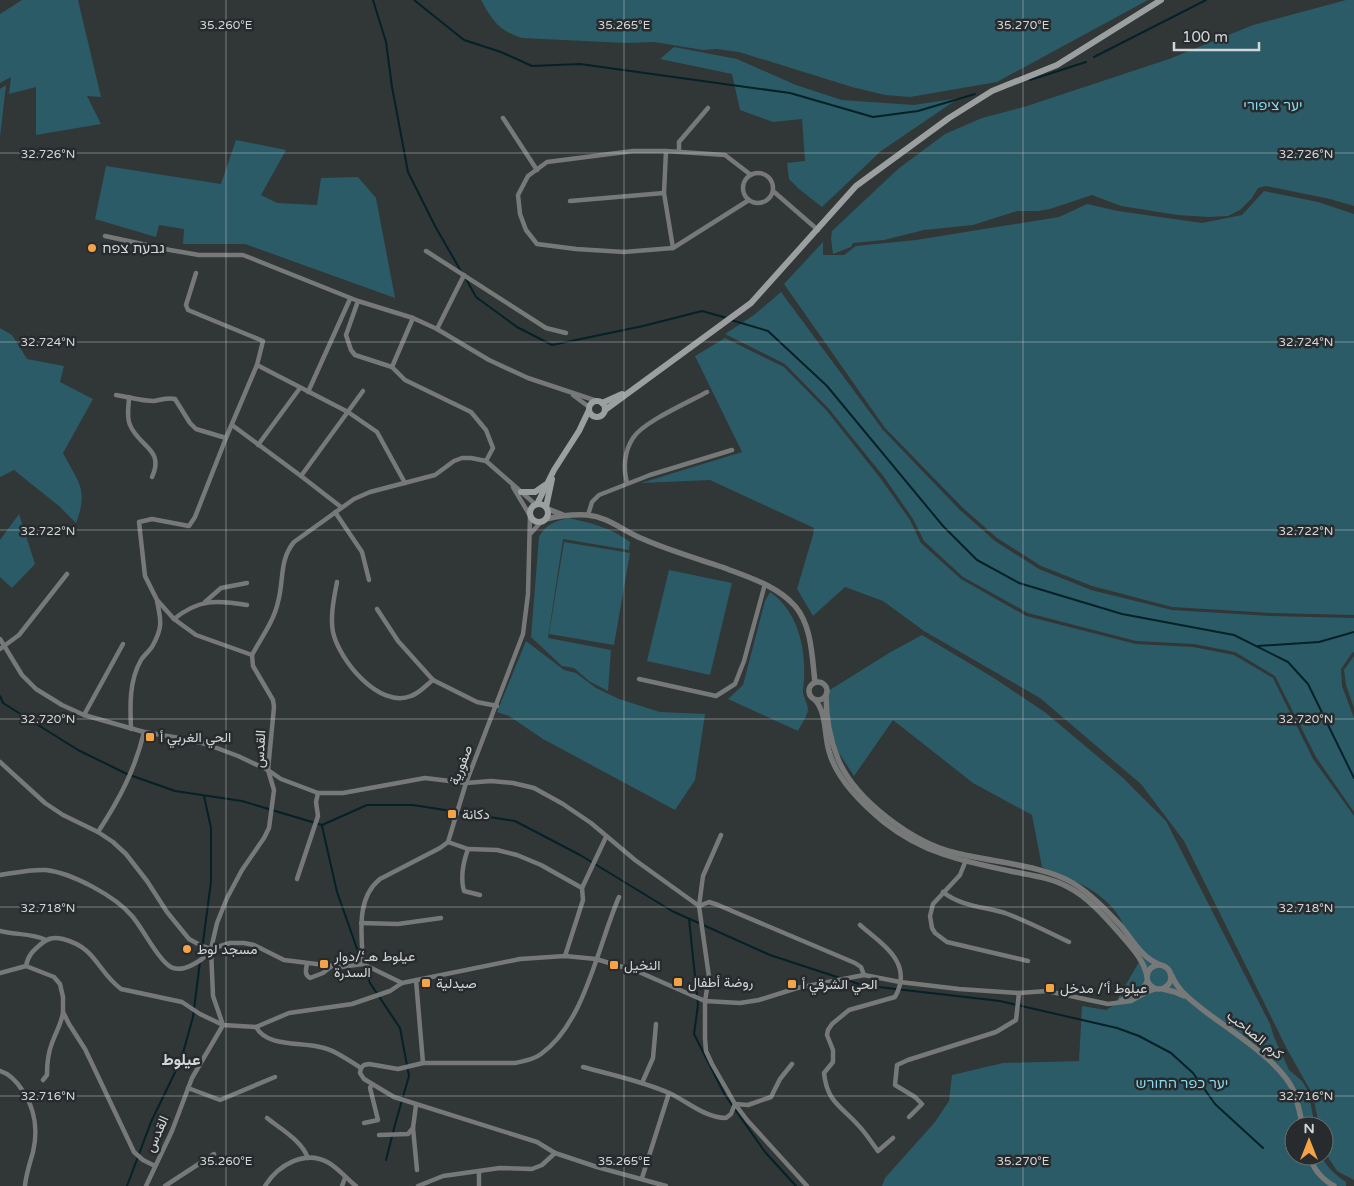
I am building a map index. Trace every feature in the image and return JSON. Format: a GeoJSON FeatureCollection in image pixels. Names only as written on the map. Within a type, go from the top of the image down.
{"type":"FeatureCollection","features":[{"type":"Feature","properties":{"kind":"main road"},"geometry":{"type":"LineString","coordinates":[[579,431],[752,303],[856,186],[949,118],[992,91],[1071,57],[1129,18],[1161,0]]}},
{"type":"Feature","properties":{"kind":"main road"},"geometry":{"type":"LineString","coordinates":[[554,470],[547,508],[548,514],[543,521],[533,520],[529,515],[530,508],[536,504],[554,470],[579,431],[592,403],[635,388]]}},
{"type":"Feature","properties":{"kind":"main road"},"geometry":{"type":"LineString","coordinates":[[599,402],[605,410]]}},
{"type":"Feature","properties":{"kind":"main road"},"geometry":{"type":"LineString","coordinates":[[589,409],[593,416],[598,417]]}},
{"type":"Feature","properties":{"kind":"main road"},"geometry":{"type":"LineString","coordinates":[[521,492],[535,492],[546,484]]}},
{"type":"Feature","properties":{"kind":"main road"},"geometry":{"type":"LineString","coordinates":[[536,504],[542,504],[547,508]]}},
{"type":"Feature","properties":{"kind":"street"},"geometry":{"type":"LineString","coordinates":[[679,152],[679,142],[708,108]]}},
{"type":"Feature","properties":{"kind":"street"},"geometry":{"type":"LineString","coordinates":[[503,118],[536,170]]}},
{"type":"Feature","properties":{"kind":"street"},"geometry":{"type":"LineString","coordinates":[[749,200],[673,248],[624,252],[537,244],[526,230],[520,214],[518,195],[528,176],[547,162],[633,151],[725,155],[751,175]]}},
{"type":"Feature","properties":{"kind":"street"},"geometry":{"type":"LineString","coordinates":[[666,151],[664,193],[673,248]]}},
{"type":"Feature","properties":{"kind":"street"},"geometry":{"type":"LineString","coordinates":[[760,173],[769,178],[773,191],[768,199],[758,203],[749,200],[746,196],[743,187],[744,182],[751,175],[760,173]]}},
{"type":"Feature","properties":{"kind":"street"},"geometry":{"type":"LineString","coordinates":[[773,191],[818,230]]}},
{"type":"Feature","properties":{"kind":"street"},"geometry":{"type":"LineString","coordinates":[[570,201],[664,193]]}},
{"type":"Feature","properties":{"kind":"street"},"geometry":{"type":"LineString","coordinates":[[105,236],[200,255],[243,255],[350,299],[413,318],[437,329],[489,360],[528,378],[599,402]]}},
{"type":"Feature","properties":{"kind":"street"},"geometry":{"type":"LineString","coordinates":[[426,252],[546,328],[566,333]]}},
{"type":"Feature","properties":{"kind":"street"},"geometry":{"type":"LineString","coordinates":[[131,729],[130,700],[132,682],[141,660],[152,646],[162,623],[157,600],[145,576],[139,522],[152,519],[189,526],[195,517],[257,365],[263,341],[188,310],[186,305],[196,273]]}},
{"type":"Feature","properties":{"kind":"street"},"geometry":{"type":"LineString","coordinates":[[437,329],[464,275]]}},
{"type":"Feature","properties":{"kind":"street"},"geometry":{"type":"LineString","coordinates":[[308,392],[350,299]]}},
{"type":"Feature","properties":{"kind":"street"},"geometry":{"type":"LineString","coordinates":[[358,301],[346,336],[351,350],[356,355],[392,367],[405,380],[472,412],[486,430],[493,448],[486,461]]}},
{"type":"Feature","properties":{"kind":"street"},"geometry":{"type":"LineString","coordinates":[[392,367],[413,318]]}},
{"type":"Feature","properties":{"kind":"street"},"geometry":{"type":"LineString","coordinates":[[257,365],[348,412],[377,432],[405,483]]}},
{"type":"Feature","properties":{"kind":"street"},"geometry":{"type":"LineString","coordinates":[[258,445],[300,388]]}},
{"type":"Feature","properties":{"kind":"street"},"geometry":{"type":"LineString","coordinates":[[301,476],[362,391]]}},
{"type":"Feature","properties":{"kind":"street"},"geometry":{"type":"LineString","coordinates":[[570,392],[589,409]]}},
{"type":"Feature","properties":{"kind":"street"},"geometry":{"type":"LineString","coordinates":[[627,484],[624,470],[626,454],[634,436],[651,423],[707,392]]}},
{"type":"Feature","properties":{"kind":"street"},"geometry":{"type":"LineString","coordinates":[[116,394],[156,401],[170,397],[175,398],[190,423],[196,428],[226,438]]}},
{"type":"Feature","properties":{"kind":"street"},"geometry":{"type":"LineString","coordinates":[[129,397],[129,423],[134,434],[152,452],[156,461],[156,468],[152,478]]}},
{"type":"Feature","properties":{"kind":"street"},"geometry":{"type":"LineString","coordinates":[[232,425],[341,507]]}},
{"type":"Feature","properties":{"kind":"street"},"geometry":{"type":"LineString","coordinates":[[588,515],[592,502],[598,496],[650,475],[732,450]]}},
{"type":"Feature","properties":{"kind":"street"},"geometry":{"type":"LineString","coordinates":[[157,600],[174,619],[196,635],[252,655],[278,602],[287,550],[294,542],[341,507],[370,492],[434,475],[454,461],[462,458],[486,461],[536,504]]}},
{"type":"Feature","properties":{"kind":"street"},"geometry":{"type":"LineString","coordinates":[[511,483],[529,515]]}},
{"type":"Feature","properties":{"kind":"street"},"geometry":{"type":"LineString","coordinates":[[547,508],[565,515]]}},
{"type":"Feature","properties":{"kind":"street"},"geometry":{"type":"LineString","coordinates":[[335,512],[362,552],[369,580]]}},
{"type":"Feature","properties":{"kind":"street","name":"صفورية"},"geometry":{"type":"LineString","coordinates":[[448,842],[466,783],[523,634],[528,594],[529,515]]}},
{"type":"Feature","properties":{"kind":"street"},"geometry":{"type":"LineString","coordinates":[[530,534],[543,521],[565,515],[588,515],[609,520],[640,538],[765,584],[776,590],[795,606],[805,621],[815,682]]}},
{"type":"Feature","properties":{"kind":"street"},"geometry":{"type":"LineString","coordinates":[[2,647],[19,636],[67,574]]}},
{"type":"Feature","properties":{"kind":"street"},"geometry":{"type":"LineString","coordinates":[[337,582],[333,605],[333,630],[338,648],[358,675],[383,694],[401,698],[411,696],[432,680]]}},
{"type":"Feature","properties":{"kind":"street"},"geometry":{"type":"LineString","coordinates":[[205,602],[221,588],[247,583]]}},
{"type":"Feature","properties":{"kind":"street"},"geometry":{"type":"LineString","coordinates":[[638,679],[716,696],[735,684],[744,660],[765,584]]}},
{"type":"Feature","properties":{"kind":"street"},"geometry":{"type":"LineString","coordinates":[[174,619],[186,609],[205,602],[214,601],[246,605]]}},
{"type":"Feature","properties":{"kind":"street"},"geometry":{"type":"LineString","coordinates":[[377,609],[398,640],[432,680],[477,702],[496,706]]}},
{"type":"Feature","properties":{"kind":"street"},"geometry":{"type":"LineString","coordinates":[[0,639],[2,647],[22,675],[36,689],[62,705],[84,715],[131,729],[206,744],[238,756],[268,770],[281,779],[318,793],[343,793],[425,778],[466,783],[491,781],[513,783],[534,788],[563,804],[590,823],[699,906]]}},
{"type":"Feature","properties":{"kind":"street"},"geometry":{"type":"LineString","coordinates":[[84,715],[123,644]]}},
{"type":"Feature","properties":{"kind":"street","name":"القدس"},"geometry":{"type":"LineString","coordinates":[[146,1186],[172,1131],[192,1078],[224,1025],[213,996],[211,949],[217,923],[227,898],[242,870],[269,828],[274,790],[268,770],[274,707],[273,700],[253,666],[252,655]]}},
{"type":"Feature","properties":{"kind":"street"},"geometry":{"type":"LineString","coordinates":[[26,966],[29,955],[46,940],[56,938],[78,944],[88,950],[113,983],[122,989],[182,1002],[200,1014],[224,1025],[256,1027],[289,1013],[352,1004],[390,991],[402,983],[520,959],[565,956],[596,959],[638,972],[706,1000],[740,1003],[759,1000],[797,988],[864,975],[900,982],[959,989],[1019,993],[1047,991],[1110,1004],[1131,1000],[1147,992],[1163,989],[1170,984],[1172,976],[1168,968],[1146,958],[1121,926],[1097,902],[1081,888],[1065,879],[1048,873],[966,859],[944,856],[913,842],[890,827],[846,783],[832,760],[827,744],[821,708],[816,700],[810,697],[808,692],[810,686],[815,682],[820,682],[825,686],[827,692],[830,734],[835,752],[843,768],[862,792],[887,817],[913,835],[966,859],[1042,877],[1075,891],[1099,912],[1127,943],[1143,964],[1151,987],[1156,989]]}},
{"type":"Feature","properties":{"kind":"street"},"geometry":{"type":"LineString","coordinates":[[816,700],[821,700],[826,696]]}},
{"type":"Feature","properties":{"kind":"street"},"geometry":{"type":"LineString","coordinates":[[98,832],[117,803],[127,782],[144,732]]}},
{"type":"Feature","properties":{"kind":"street"},"geometry":{"type":"LineString","coordinates":[[0,762],[45,803],[113,842],[126,854],[147,881],[167,912],[189,938],[211,949]]}},
{"type":"Feature","properties":{"kind":"street"},"geometry":{"type":"LineString","coordinates":[[297,879],[318,816],[316,802],[318,793]]}},
{"type":"Feature","properties":{"kind":"street"},"geometry":{"type":"LineString","coordinates":[[721,835],[703,876],[699,906],[709,977],[706,1000],[706,1051],[735,1104],[808,1186]]}},
{"type":"Feature","properties":{"kind":"street"},"geometry":{"type":"LineString","coordinates":[[565,956],[583,900],[582,888],[606,837]]}},
{"type":"Feature","properties":{"kind":"street"},"geometry":{"type":"LineString","coordinates":[[363,964],[361,923],[363,910],[372,886],[380,879],[448,842],[468,849],[497,850],[517,855],[541,865],[582,888]]}},
{"type":"Feature","properties":{"kind":"street"},"geometry":{"type":"LineString","coordinates":[[468,849],[463,863],[462,885],[464,891],[480,895]]}},
{"type":"Feature","properties":{"kind":"street"},"geometry":{"type":"LineString","coordinates":[[966,859],[960,874],[933,904],[930,916],[932,928],[941,938],[955,944],[1028,962]]}},
{"type":"Feature","properties":{"kind":"street"},"geometry":{"type":"LineString","coordinates":[[0,875],[45,870],[78,880],[122,906],[132,916],[168,966],[175,969],[184,968],[205,957],[211,949],[230,942],[244,943],[284,960],[308,964],[341,967],[363,964],[402,983]]}},
{"type":"Feature","properties":{"kind":"street"},"geometry":{"type":"LineString","coordinates":[[943,892],[958,901],[1021,919],[1069,942]]}},
{"type":"Feature","properties":{"kind":"street"},"geometry":{"type":"LineString","coordinates":[[619,897],[583,1000],[556,1039],[540,1055],[530,1060],[515,1063],[423,1063],[398,1069],[369,1064],[364,1065],[360,1073],[364,1079],[394,1097],[537,1142],[555,1153],[666,1186]]}},
{"type":"Feature","properties":{"kind":"street"},"geometry":{"type":"LineString","coordinates":[[699,906],[709,902],[718,905],[856,963],[861,967],[864,975]]}},
{"type":"Feature","properties":{"kind":"street"},"geometry":{"type":"LineString","coordinates":[[361,923],[398,924],[441,918]]}},
{"type":"Feature","properties":{"kind":"street"},"geometry":{"type":"LineString","coordinates":[[860,926],[889,949],[895,957],[901,972],[900,982],[895,997],[849,1010],[832,1024],[828,1030],[828,1035],[833,1050],[833,1062],[824,1073],[825,1080],[839,1109],[859,1126],[878,1151],[893,1138]]}},
{"type":"Feature","properties":{"kind":"street"},"geometry":{"type":"LineString","coordinates":[[0,931],[39,937],[46,940]]}},
{"type":"Feature","properties":{"kind":"street"},"geometry":{"type":"LineString","coordinates":[[308,964],[305,971],[310,978],[323,974],[332,966]]}},
{"type":"Feature","properties":{"kind":"street"},"geometry":{"type":"LineString","coordinates":[[1110,1004],[1129,998],[1138,992],[1153,966],[1161,965]]}},
{"type":"Feature","properties":{"kind":"street"},"geometry":{"type":"LineString","coordinates":[[0,973],[26,966],[54,977],[60,984],[63,997],[61,1026],[52,1043],[47,1063],[47,1074],[43,1080]]}},
{"type":"Feature","properties":{"kind":"street","name":"كرم الصاحب"},"geometry":{"type":"LineString","coordinates":[[1172,976],[1174,982],[1191,1000],[1263,1056],[1280,1072],[1294,1091],[1300,1116]]}},
{"type":"Feature","properties":{"kind":"street"},"geometry":{"type":"LineString","coordinates":[[416,980],[423,1063]]}},
{"type":"Feature","properties":{"kind":"street","name":"كرم الصاحب"},"geometry":{"type":"LineString","coordinates":[[1163,989],[1175,992],[1191,1000]]}},
{"type":"Feature","properties":{"kind":"street"},"geometry":{"type":"LineString","coordinates":[[909,1117],[922,1104],[915,1097],[895,1085],[897,1066],[915,1057],[996,1032],[1016,1020],[1019,993]]}},
{"type":"Feature","properties":{"kind":"street"},"geometry":{"type":"LineString","coordinates":[[63,1012],[85,1049],[134,1152],[143,1160],[155,1166]]}},
{"type":"Feature","properties":{"kind":"street"},"geometry":{"type":"LineString","coordinates":[[642,1083],[653,1058],[656,1024]]}},
{"type":"Feature","properties":{"kind":"street"},"geometry":{"type":"LineString","coordinates":[[256,1027],[260,1035],[269,1039],[321,1047],[335,1052],[361,1068]]}},
{"type":"Feature","properties":{"kind":"street"},"geometry":{"type":"LineString","coordinates":[[735,1104],[748,1105],[771,1097],[780,1079],[792,1064]]}},
{"type":"Feature","properties":{"kind":"street"},"geometry":{"type":"LineString","coordinates":[[584,1067],[642,1083],[669,1093],[719,1118],[726,1118],[731,1114],[735,1104]]}},
{"type":"Feature","properties":{"kind":"street"},"geometry":{"type":"LineString","coordinates":[[0,1070],[17,1082],[27,1097],[34,1114],[36,1134],[34,1150],[26,1174],[25,1186]]}},
{"type":"Feature","properties":{"kind":"street"},"geometry":{"type":"LineString","coordinates":[[188,1088],[220,1100],[275,1077]]}},
{"type":"Feature","properties":{"kind":"street"},"geometry":{"type":"LineString","coordinates":[[364,1123],[378,1120],[370,1088],[372,1084]]}},
{"type":"Feature","properties":{"kind":"street"},"geometry":{"type":"LineString","coordinates":[[642,1178],[669,1093]]}},
{"type":"Feature","properties":{"kind":"street"},"geometry":{"type":"LineString","coordinates":[[416,1105],[413,1128],[417,1170]]}},
{"type":"Feature","properties":{"kind":"street"},"geometry":{"type":"LineString","coordinates":[[267,1118],[299,1142],[305,1148],[308,1158]]}},
{"type":"Feature","properties":{"kind":"street"},"geometry":{"type":"LineString","coordinates":[[379,1135],[408,1134],[413,1128]]}},
{"type":"Feature","properties":{"kind":"street"},"geometry":{"type":"LineString","coordinates":[[418,1186],[443,1176],[500,1168],[532,1169],[542,1165],[555,1153]]}},
{"type":"Feature","properties":{"kind":"street"},"geometry":{"type":"LineString","coordinates":[[165,1186],[214,1154]]}},
{"type":"Feature","properties":{"kind":"street"},"geometry":{"type":"LineString","coordinates":[[265,1186],[276,1170],[296,1160],[308,1158],[328,1162],[356,1186]]}},
{"type":"Feature","properties":{"kind":"street"},"geometry":{"type":"LineString","coordinates":[[1314,1166],[1320,1176],[1334,1186]]}},
{"type":"Feature","properties":{"kind":"street"},"geometry":{"type":"LineString","coordinates":[[479,1171],[479,1186]]}},
{"type":"Feature","properties":{"kind":"street"},"geometry":{"type":"LineString","coordinates":[[342,1186],[345,1178]]}},
{"type":"Feature","properties":{"kind":"green space"},"geometry":{"type":"Polygon","coordinates":[[[22,0],[78,0],[101,97],[87,96],[101,124],[36,135],[36,87],[9,94],[11,77],[0,83],[0,14],[22,0]]]}},
{"type":"Feature","properties":{"kind":"green space"},"geometry":{"type":"Polygon","coordinates":[[[481,0],[1148,0],[997,82],[910,97],[885,95],[852,87],[739,52],[717,49],[703,50],[654,42],[626,43],[522,38],[507,32],[497,24],[481,0]]]}},
{"type":"Feature","properties":{"kind":"green space","name":"יער ציפורי"},"geometry":{"type":"Polygon","coordinates":[[[1346,0],[1354,0],[1354,206],[1330,199],[1266,186],[1258,188],[1252,198],[1240,210],[1228,216],[1209,217],[1177,215],[1121,206],[1092,195],[1050,209],[1017,211],[973,225],[924,230],[884,240],[853,243],[851,247],[833,254],[832,231],[898,169],[945,134],[982,118],[1024,107],[1169,59],[1253,25],[1346,0]]]}},
{"type":"Feature","properties":{"kind":"green space"},"geometry":{"type":"Polygon","coordinates":[[[674,47],[737,59],[796,85],[842,100],[914,105],[959,98],[881,151],[822,207],[789,179],[787,163],[805,161],[802,119],[773,122],[740,110],[732,74],[660,59],[674,47]]]}},
{"type":"Feature","properties":{"kind":"green space"},"geometry":{"type":"Polygon","coordinates":[[[6,85],[0,137],[0,89],[6,85]]]}},
{"type":"Feature","properties":{"kind":"green space"},"geometry":{"type":"Polygon","coordinates":[[[236,140],[286,150],[261,195],[277,203],[317,205],[321,178],[358,177],[376,198],[395,298],[245,244],[183,244],[184,229],[159,225],[156,237],[95,219],[106,166],[221,184],[236,140]]]}},
{"type":"Feature","properties":{"kind":"green space"},"geometry":{"type":"Polygon","coordinates":[[[1264,191],[1318,202],[1354,214],[1354,615],[1271,613],[1172,607],[1092,586],[1041,566],[997,538],[963,508],[885,428],[784,284],[823,242],[823,255],[844,255],[856,246],[916,240],[1059,217],[1087,204],[1118,211],[1202,223],[1242,215],[1264,191]]]}},
{"type":"Feature","properties":{"kind":"green space"},"geometry":{"type":"Polygon","coordinates":[[[781,292],[883,430],[960,510],[995,541],[1039,569],[1091,590],[1172,610],[1271,616],[1354,618],[1354,652],[1341,669],[1342,686],[1354,718],[1354,812],[1316,757],[1275,676],[1235,652],[1194,644],[1136,641],[1028,613],[963,577],[924,541],[913,519],[884,477],[829,409],[785,364],[725,334],[754,315],[781,292]]]}},
{"type":"Feature","properties":{"kind":"green space"},"geometry":{"type":"Polygon","coordinates":[[[0,328],[12,335],[27,359],[64,366],[60,382],[93,399],[63,453],[77,479],[82,494],[82,502],[76,523],[59,506],[14,470],[0,477],[0,328]]]}},
{"type":"Feature","properties":{"kind":"green space"},"geometry":{"type":"Polygon","coordinates":[[[725,338],[784,367],[827,411],[881,479],[910,520],[921,543],[961,579],[1026,616],[1136,644],[1193,647],[1234,655],[1273,678],[1313,759],[1354,816],[1354,1180],[1337,1171],[1334,1166],[1334,1116],[1317,1116],[1313,1095],[1288,1051],[1184,841],[1141,784],[1040,698],[924,631],[883,601],[845,587],[813,616],[797,589],[814,528],[710,480],[641,483],[742,452],[695,356],[725,338]]]}},
{"type":"Feature","properties":{"kind":"green space"},"geometry":{"type":"Polygon","coordinates":[[[19,514],[35,564],[12,588],[0,577],[0,540],[19,514]]]}},
{"type":"Feature","properties":{"kind":"green space"},"geometry":{"type":"Polygon","coordinates":[[[569,518],[609,530],[630,542],[629,550],[563,539],[548,638],[611,650],[608,691],[589,681],[574,668],[562,666],[531,637],[539,537],[551,524],[569,518]]]}},
{"type":"Feature","properties":{"kind":"green space"},"geometry":{"type":"Polygon","coordinates":[[[564,542],[630,553],[614,645],[549,634],[564,542]]]}},
{"type":"Feature","properties":{"kind":"green space"},"geometry":{"type":"Polygon","coordinates":[[[669,570],[732,583],[710,675],[647,661],[669,570]]]}},
{"type":"Feature","properties":{"kind":"green space"},"geometry":{"type":"Polygon","coordinates":[[[770,592],[787,609],[798,630],[801,642],[804,667],[803,693],[808,710],[798,731],[728,699],[743,685],[765,601],[770,592]]]}},
{"type":"Feature","properties":{"kind":"green space","name":"יער כפר החורש"},"geometry":{"type":"Polygon","coordinates":[[[922,635],[994,678],[1046,713],[1122,777],[1166,821],[1270,1024],[1289,1070],[1302,1081],[1308,1091],[1313,1116],[1284,1116],[1284,1166],[1328,1166],[1338,1177],[1346,1182],[1346,1186],[882,1186],[885,1178],[935,1122],[949,1101],[952,1075],[1003,1063],[1079,1061],[1082,1006],[1106,1010],[1114,1005],[1139,962],[1120,918],[1105,900],[1086,886],[1042,867],[1032,815],[973,783],[893,720],[854,776],[839,753],[833,736],[825,693],[922,635]]]}},
{"type":"Feature","properties":{"kind":"green space"},"geometry":{"type":"Polygon","coordinates":[[[526,641],[564,670],[576,673],[596,688],[619,699],[660,712],[705,714],[695,780],[675,810],[543,739],[509,716],[497,712],[526,641]]]}},
{"type":"Feature","properties":{"kind":"green space"},"geometry":{"type":"Polygon","coordinates":[[[1354,656],[1354,708],[1346,685],[1344,670],[1354,656]]]}},
{"type":"Feature","properties":{"kind":"waterway"},"geometry":{"type":"LineString","coordinates":[[373,0],[386,42],[392,87],[408,172],[435,226],[462,273]]}},
{"type":"Feature","properties":{"kind":"waterway"},"geometry":{"type":"LineString","coordinates":[[414,0],[464,40],[501,52],[532,66],[580,64],[790,93],[873,117],[918,111],[975,94]]}},
{"type":"Feature","properties":{"kind":"waterway"},"geometry":{"type":"LineString","coordinates":[[1094,57],[1206,0]]}},
{"type":"Feature","properties":{"kind":"waterway"},"geometry":{"type":"LineString","coordinates":[[1030,80],[1086,62]]}},
{"type":"Feature","properties":{"kind":"waterway"},"geometry":{"type":"LineString","coordinates":[[465,277],[476,297],[517,327],[552,345],[643,326],[702,311],[727,318]]}},
{"type":"Feature","properties":{"kind":"waterway"},"geometry":{"type":"LineString","coordinates":[[731,320],[768,331],[827,386],[943,526],[977,560],[1019,583],[1122,614],[1234,635],[1288,662],[1308,684],[1354,778]]}},
{"type":"Feature","properties":{"kind":"waterway"},"geometry":{"type":"LineString","coordinates":[[1258,646],[1319,642],[1354,632]]}},
{"type":"Feature","properties":{"kind":"waterway"},"geometry":{"type":"LineString","coordinates":[[0,696],[3,703],[78,750],[127,774],[175,791],[242,801],[322,825],[367,805],[413,805],[515,821],[580,855],[672,911],[770,955],[840,978]]}},
{"type":"Feature","properties":{"kind":"waterway"},"geometry":{"type":"LineString","coordinates":[[201,957],[211,882],[211,828],[204,796]]}},
{"type":"Feature","properties":{"kind":"waterway"},"geometry":{"type":"LineString","coordinates":[[322,826],[337,892],[361,960]]}},
{"type":"Feature","properties":{"kind":"waterway"},"geometry":{"type":"LineString","coordinates":[[689,919],[698,1005],[694,1034],[725,1095],[765,1152],[796,1186]]}},
{"type":"Feature","properties":{"kind":"waterway"},"geometry":{"type":"LineString","coordinates":[[127,1186],[151,1122],[181,1060],[193,1017],[200,962]]}},
{"type":"Feature","properties":{"kind":"waterway"},"geometry":{"type":"LineString","coordinates":[[363,965],[370,983],[400,1028],[409,1076],[386,1160]]}},
{"type":"Feature","properties":{"kind":"waterway"},"geometry":{"type":"LineString","coordinates":[[847,980],[861,985],[1000,1001],[1117,1028],[1139,1036],[1171,1053],[1193,1073],[1215,1104],[1263,1148]]}},
{"type":"Feature","properties":{"kind":"place","name":"גבעת צפח"},"geometry":{"type":"Point","coordinates":[92,248]}},
{"type":"Feature","properties":{"kind":"place","name":"الحي الغربي أ"},"geometry":{"type":"Point","coordinates":[150,737]}},
{"type":"Feature","properties":{"kind":"place","name":"دكانة"},"geometry":{"type":"Point","coordinates":[452,814]}},
{"type":"Feature","properties":{"kind":"place","name":"مسجد لوط"},"geometry":{"type":"Point","coordinates":[187,949]}},
{"type":"Feature","properties":{"kind":"place","name":"عيلوط هـ‘/دوار السدرة"},"geometry":{"type":"Point","coordinates":[324,964]}},
{"type":"Feature","properties":{"kind":"place","name":"النخيل"},"geometry":{"type":"Point","coordinates":[614,965]}},
{"type":"Feature","properties":{"kind":"place","name":"روضة أطفال"},"geometry":{"type":"Point","coordinates":[678,982]}},
{"type":"Feature","properties":{"kind":"place","name":"صيدلية"},"geometry":{"type":"Point","coordinates":[426,983]}},
{"type":"Feature","properties":{"kind":"place","name":"الحي الشرقي أ"},"geometry":{"type":"Point","coordinates":[792,984]}},
{"type":"Feature","properties":{"kind":"place","name":"عيلوط أ‘/ مدخل"},"geometry":{"type":"Point","coordinates":[1050,988]}},
{"type":"Feature","properties":{"kind":"district","name":"عيلوط"},"geometry":{"type":"Point","coordinates":[181,1060]}}]}
